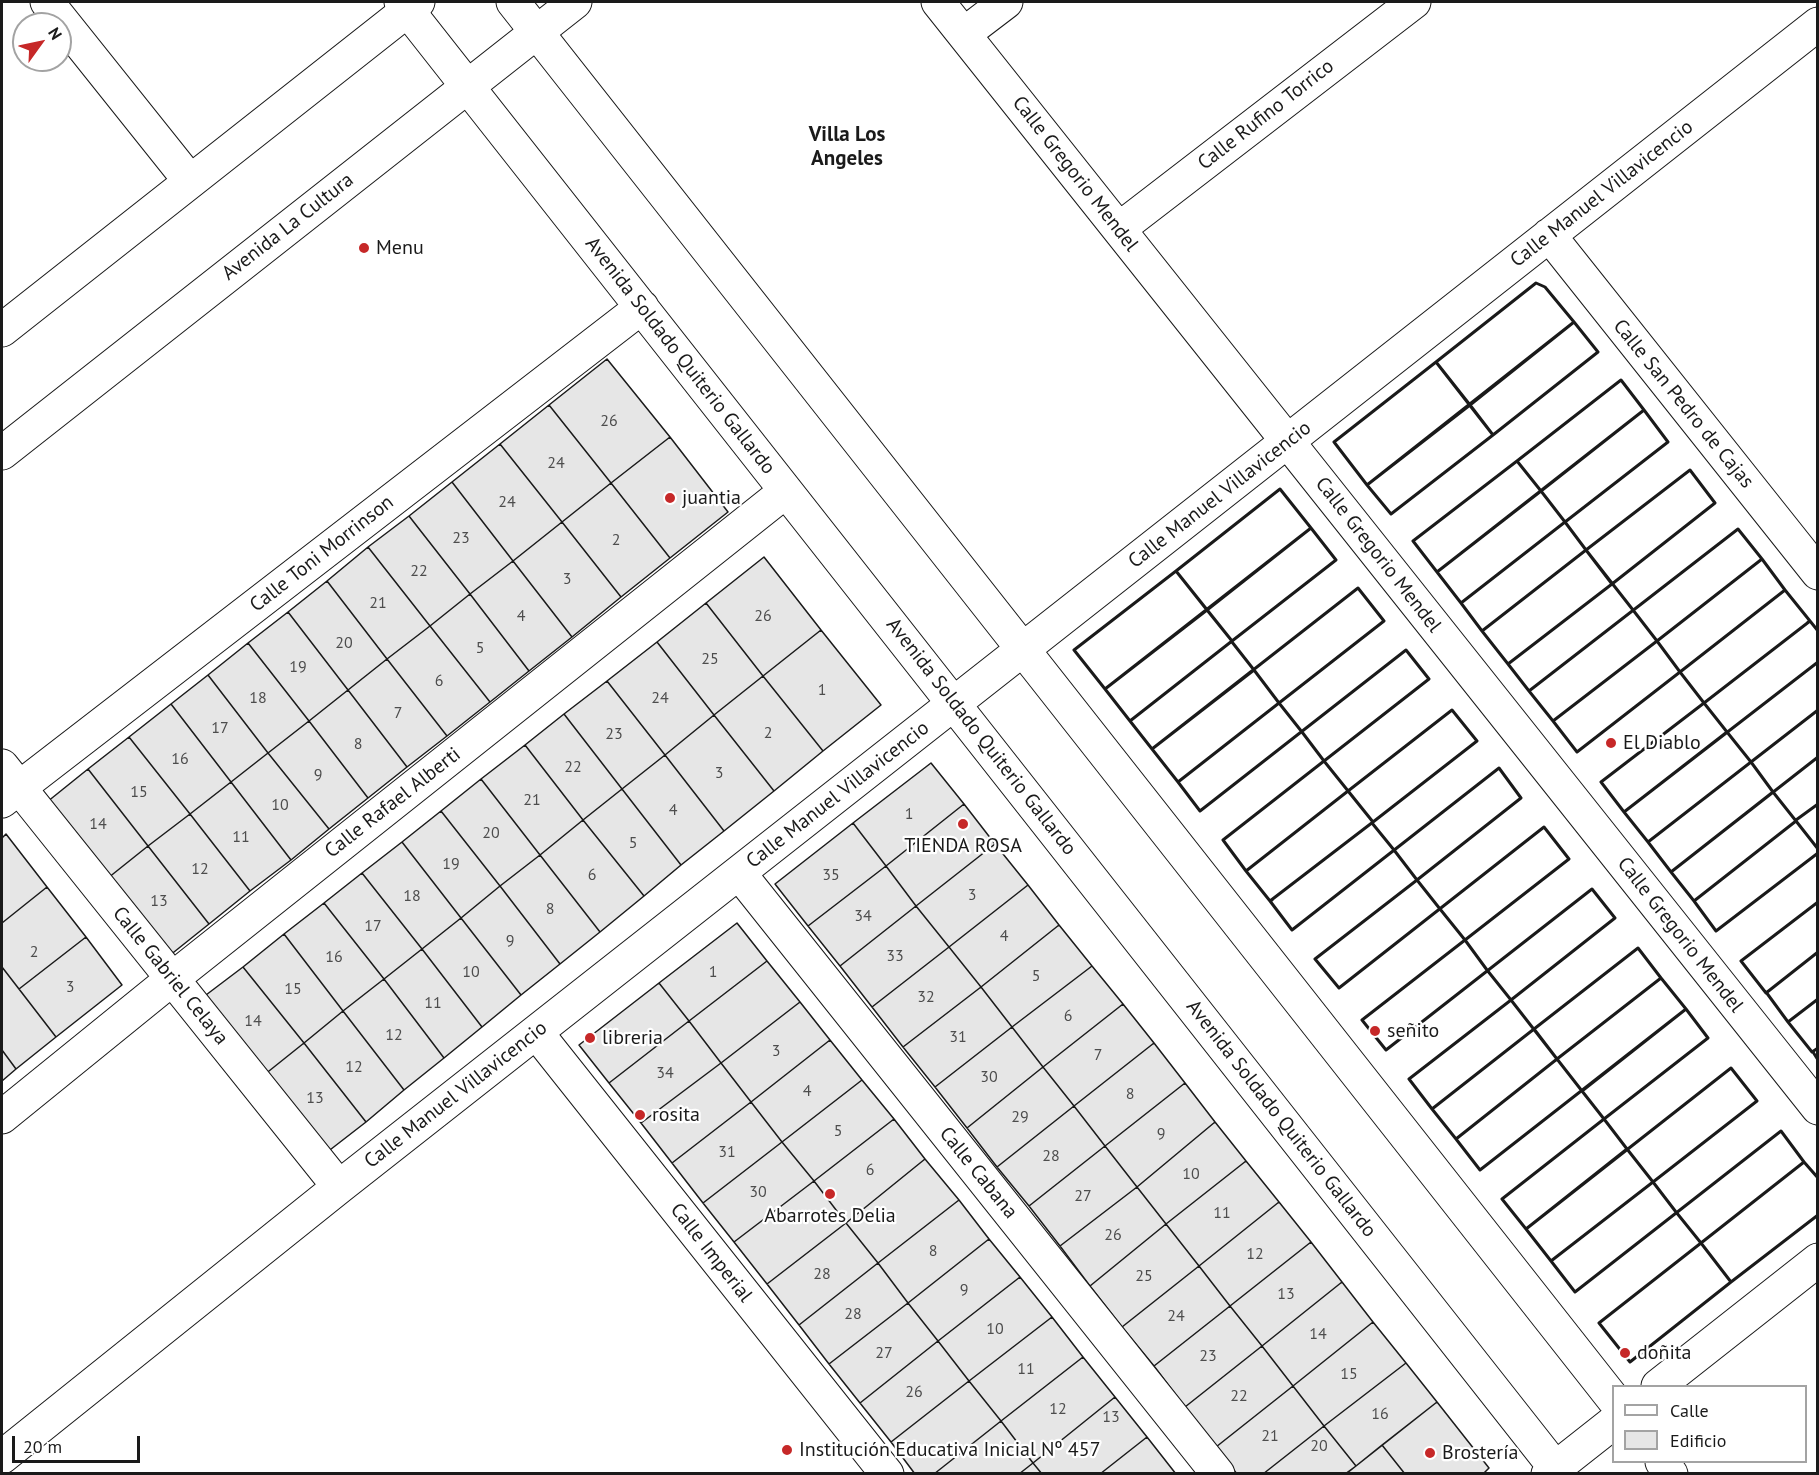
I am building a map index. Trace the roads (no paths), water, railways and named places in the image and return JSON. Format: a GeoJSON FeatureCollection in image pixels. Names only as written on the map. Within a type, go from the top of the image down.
{"type":"FeatureCollection","features":[{"type":"Feature","properties":{"kind":"street"},"geometry":{"type":"LineString","coordinates":[[47,2],[190,182]]}},
{"type":"Feature","properties":{"kind":"street"},"geometry":{"type":"LineString","coordinates":[[513,2],[1612,1397]]}},
{"type":"Feature","properties":{"kind":"street","name":"Avenida La Cultura"},"geometry":{"type":"LineString","coordinates":[[2,453],[575,2]]}},
{"type":"Feature","properties":{"kind":"street","name":"Calle Gregorio Mendel"},"geometry":{"type":"LineString","coordinates":[[938,2],[1818,1108]]}},
{"type":"Feature","properties":{"kind":"street"},"geometry":{"type":"LineString","coordinates":[[964,34],[1006,2]]}},
{"type":"Feature","properties":{"kind":"street","name":"Calle Rufino Torrico"},"geometry":{"type":"LineString","coordinates":[[1119,229],[1413,2]]}},
{"type":"Feature","properties":{"kind":"street"},"geometry":{"type":"LineString","coordinates":[[2,330],[190,182],[409,4]]}},
{"type":"Feature","properties":{"kind":"street","name":"Avenida Soldado Quiterio Gallardo"},"geometry":{"type":"LineString","coordinates":[[409,4],[468,85],[1554,1472]]}},
{"type":"Feature","properties":{"kind":"street","name":"Calle Manuel Villavicencio"},"geometry":{"type":"LineString","coordinates":[[2,1457],[339,1187],[1818,24]]}},
{"type":"Feature","properties":{"kind":"street","name":"Calle San Pedro de Cajas"},"geometry":{"type":"LineString","coordinates":[[1549,235],[1818,573]]}},
{"type":"Feature","properties":{"kind":"street","name":"Calle Toni Morrinson"},"geometry":{"type":"LineString","coordinates":[[7,785],[642,308]]}},
{"type":"Feature","properties":{"kind":"street","name":"Calle Rafael Alberti"},"geometry":{"type":"LineString","coordinates":[[2,1117],[786,491]]}},
{"type":"Feature","properties":{"kind":"street","name":"Calle Gabriel Celaya"},"geometry":{"type":"LineString","coordinates":[[7,785],[172,979],[339,1187]]}},
{"type":"Feature","properties":{"kind":"street","name":"Calle Cabana"},"geometry":{"type":"LineString","coordinates":[[739,873],[1218,1473]]}},
{"type":"Feature","properties":{"kind":"street","name":"Calle Imperial"},"geometry":{"type":"LineString","coordinates":[[536,1032],[887,1473]]}},
{"type":"Feature","properties":{"kind":"street"},"geometry":{"type":"LineString","coordinates":[[1659,1385],[1818,1260]]}},
{"type":"Feature","properties":{"kind":"street"},"geometry":{"type":"LineString","coordinates":[[1554,1472],[1612,1424]]}},
{"type":"Feature","properties":{"kind":"place","name":"Menu"},"geometry":{"type":"Point","coordinates":[364,248]}},
{"type":"Feature","properties":{"kind":"place","name":"juantia"},"geometry":{"type":"Point","coordinates":[670,498]}},
{"type":"Feature","properties":{"kind":"place","name":"El Diablo"},"geometry":{"type":"Point","coordinates":[1611,743]}},
{"type":"Feature","properties":{"kind":"place","name":"TIENDA ROSA"},"geometry":{"type":"Point","coordinates":[963,824]}},
{"type":"Feature","properties":{"kind":"place","name":"señito"},"geometry":{"type":"Point","coordinates":[1375,1031]}},
{"type":"Feature","properties":{"kind":"place","name":"libreria"},"geometry":{"type":"Point","coordinates":[590,1038]}},
{"type":"Feature","properties":{"kind":"place","name":"rosita"},"geometry":{"type":"Point","coordinates":[640,1115]}},
{"type":"Feature","properties":{"kind":"place","name":"Abarrotes Delia"},"geometry":{"type":"Point","coordinates":[830,1194]}},
{"type":"Feature","properties":{"kind":"place","name":"doñita"},"geometry":{"type":"Point","coordinates":[1625,1353]}},
{"type":"Feature","properties":{"kind":"place","name":"Institución Educativa Inicial Nº 457"},"geometry":{"type":"Point","coordinates":[787,1450]}},
{"type":"Feature","properties":{"kind":"place","name":"Brostería"},"geometry":{"type":"Point","coordinates":[1430,1453]}},
{"type":"Feature","properties":{"kind":"district","name":"Villa Los Angeles"},"geometry":{"type":"Point","coordinates":[847,147]}}]}
